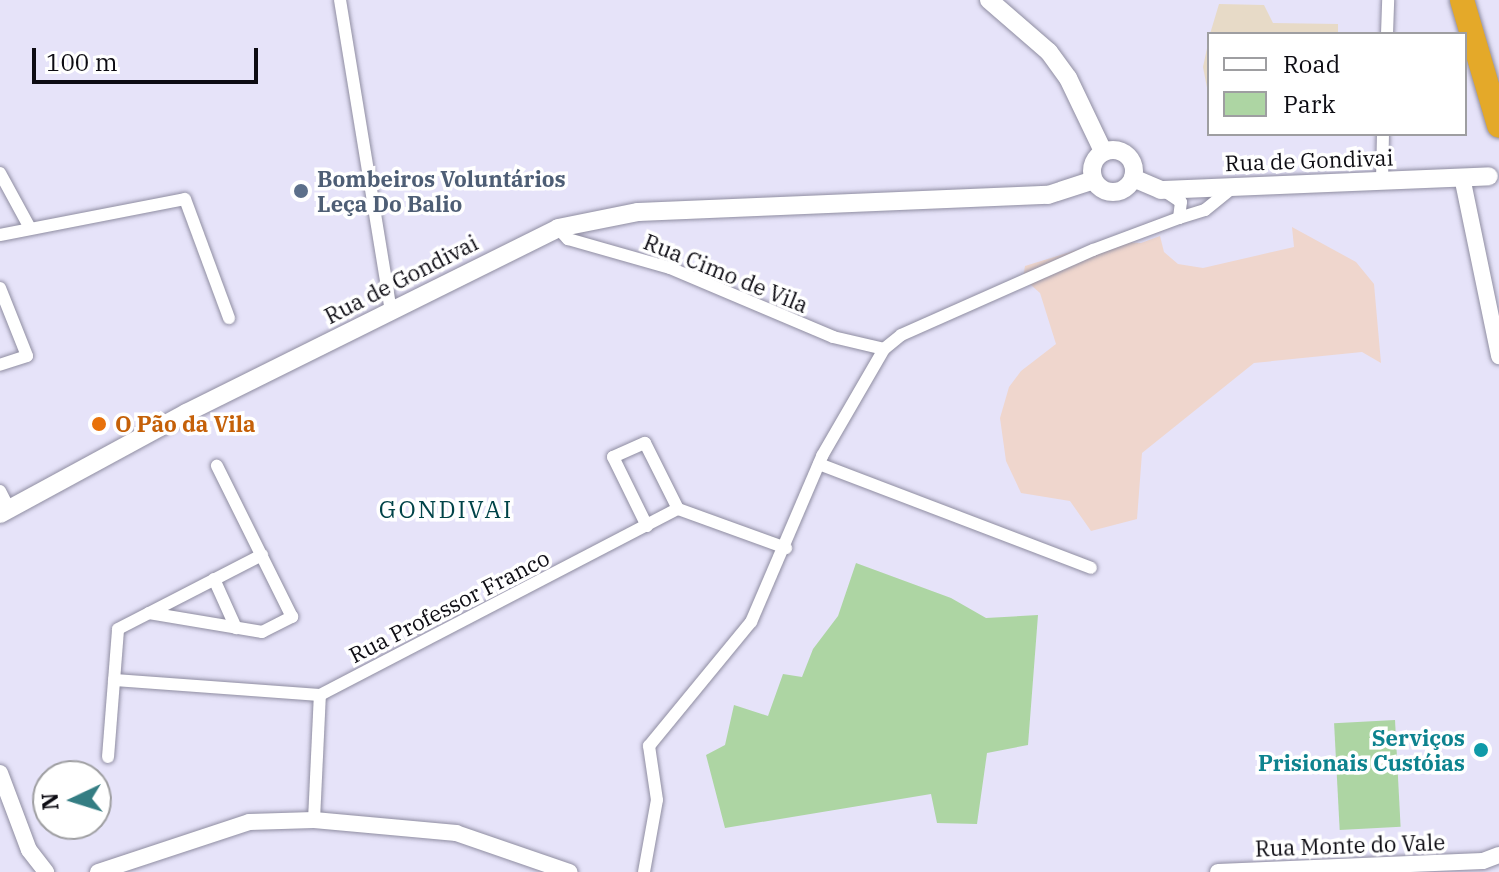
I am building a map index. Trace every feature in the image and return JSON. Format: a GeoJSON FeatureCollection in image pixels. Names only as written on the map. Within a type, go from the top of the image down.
{"type":"FeatureCollection","features":[{"type":"Feature","properties":{"kind":"highway"},"geometry":{"type":"LineString","coordinates":[[1462,0],[1499,126]]}},
{"type":"Feature","properties":{"kind":"main road"},"geometry":{"type":"LineString","coordinates":[[989,0],[1049,52],[1068,78],[1103,151],[1093,163],[1094,180]]}},
{"type":"Feature","properties":{"kind":"main road","name":"Rua de Gondivai"},"geometry":{"type":"LineString","coordinates":[[1103,151],[1128,156],[1133,178]]}},
{"type":"Feature","properties":{"kind":"main road","name":"Rua de Gondivai"},"geometry":{"type":"LineString","coordinates":[[1133,178],[1161,190],[1489,176]]}},
{"type":"Feature","properties":{"kind":"main road","name":"Rua de Gondivai"},"geometry":{"type":"LineString","coordinates":[[4,512],[391,310],[558,228],[638,212],[1048,195],[1094,180],[1100,188],[1115,193],[1133,178]]}},
{"type":"Feature","properties":{"kind":"street"},"geometry":{"type":"LineString","coordinates":[[340,0],[391,310]]}},
{"type":"Feature","properties":{"kind":"street"},"geometry":{"type":"LineString","coordinates":[[1387,32],[1388,0]]}},
{"type":"Feature","properties":{"kind":"street"},"geometry":{"type":"LineString","coordinates":[[1382,181],[1383,136]]}},
{"type":"Feature","properties":{"kind":"street"},"geometry":{"type":"LineString","coordinates":[[0,173],[30,228]]}},
{"type":"Feature","properties":{"kind":"street"},"geometry":{"type":"LineString","coordinates":[[1462,177],[1499,356]]}},
{"type":"Feature","properties":{"kind":"street"},"geometry":{"type":"LineString","coordinates":[[644,872],[657,800],[649,746],[751,622],[786,548],[819,464],[884,349],[901,335],[1093,250],[1205,210],[1236,187]]}},
{"type":"Feature","properties":{"kind":"street"},"geometry":{"type":"LineString","coordinates":[[1161,190],[1179,199],[1179,218]]}},
{"type":"Feature","properties":{"kind":"street"},"geometry":{"type":"LineString","coordinates":[[0,235],[185,199],[229,318]]}},
{"type":"Feature","properties":{"kind":"street","name":"Rua Cimo de Vila"},"geometry":{"type":"LineString","coordinates":[[558,228],[568,239],[670,268],[833,337],[884,349]]}},
{"type":"Feature","properties":{"kind":"street"},"geometry":{"type":"LineString","coordinates":[[0,288],[27,356],[0,365]]}},
{"type":"Feature","properties":{"kind":"street"},"geometry":{"type":"LineString","coordinates":[[647,526],[613,457],[645,443],[678,509],[786,548]]}},
{"type":"Feature","properties":{"kind":"street"},"geometry":{"type":"LineString","coordinates":[[819,464],[1091,568]]}},
{"type":"Feature","properties":{"kind":"street"},"geometry":{"type":"LineString","coordinates":[[149,613],[262,632],[292,617],[217,466]]}},
{"type":"Feature","properties":{"kind":"street"},"geometry":{"type":"LineString","coordinates":[[0,491],[4,512]]}},
{"type":"Feature","properties":{"kind":"street","name":"Rua Professor Franco"},"geometry":{"type":"LineString","coordinates":[[320,695],[678,509]]}},
{"type":"Feature","properties":{"kind":"street"},"geometry":{"type":"LineString","coordinates":[[108,757],[118,629],[262,555]]}},
{"type":"Feature","properties":{"kind":"street"},"geometry":{"type":"LineString","coordinates":[[214,579],[236,628]]}},
{"type":"Feature","properties":{"kind":"street"},"geometry":{"type":"LineString","coordinates":[[114,680],[320,695],[314,820]]}},
{"type":"Feature","properties":{"kind":"street"},"geometry":{"type":"LineString","coordinates":[[0,773],[29,850],[46,872]]}},
{"type":"Feature","properties":{"kind":"street"},"geometry":{"type":"LineString","coordinates":[[98,872],[249,822],[314,820],[456,833],[569,872]]}},
{"type":"Feature","properties":{"kind":"street","name":"Rua Monte do Vale"},"geometry":{"type":"LineString","coordinates":[[1218,872],[1494,861]]}},
{"type":"Feature","properties":{"kind":"shaded area"},"geometry":{"type":"Polygon","coordinates":[[[1219,4],[1264,5],[1273,23],[1338,24],[1338,32],[1211,32],[1219,4]]]}},
{"type":"Feature","properties":{"kind":"shaded area"},"geometry":{"type":"Polygon","coordinates":[[[1207,48],[1207,88],[1203,67],[1207,48]]]}},
{"type":"Feature","properties":{"kind":"shaded area"},"geometry":{"type":"Polygon","coordinates":[[[1292,227],[1356,262],[1374,284],[1381,363],[1362,352],[1254,363],[1142,453],[1137,519],[1091,531],[1070,501],[1021,493],[1006,461],[1000,418],[1009,387],[1021,371],[1056,344],[1040,293],[1023,278],[1025,266],[1106,241],[1141,243],[1160,236],[1164,252],[1178,264],[1203,268],[1294,247],[1292,227]]]}},
{"type":"Feature","properties":{"kind":"green space"},"geometry":{"type":"Polygon","coordinates":[[[856,563],[951,598],[986,618],[1038,615],[1028,745],[987,753],[977,824],[937,823],[931,794],[725,828],[706,755],[725,745],[734,705],[768,716],[783,674],[802,677],[813,649],[838,616],[856,563]]]}},
{"type":"Feature","properties":{"kind":"green space"},"geometry":{"type":"Polygon","coordinates":[[[1395,720],[1401,827],[1340,830],[1334,723],[1395,720]]]}},
{"type":"Feature","properties":{"kind":"place","name":"Bombeiros Voluntários Leça Do Balio"},"geometry":{"type":"Point","coordinates":[301,191]}},
{"type":"Feature","properties":{"kind":"place","name":"O Pão da Vila"},"geometry":{"type":"Point","coordinates":[99,424]}},
{"type":"Feature","properties":{"kind":"place","name":"Serviços Prisionais Custóias"},"geometry":{"type":"Point","coordinates":[1481,750]}},
{"type":"Feature","properties":{"kind":"district","name":"GONDIVAI"},"geometry":{"type":"Point","coordinates":[446,510]}}]}
